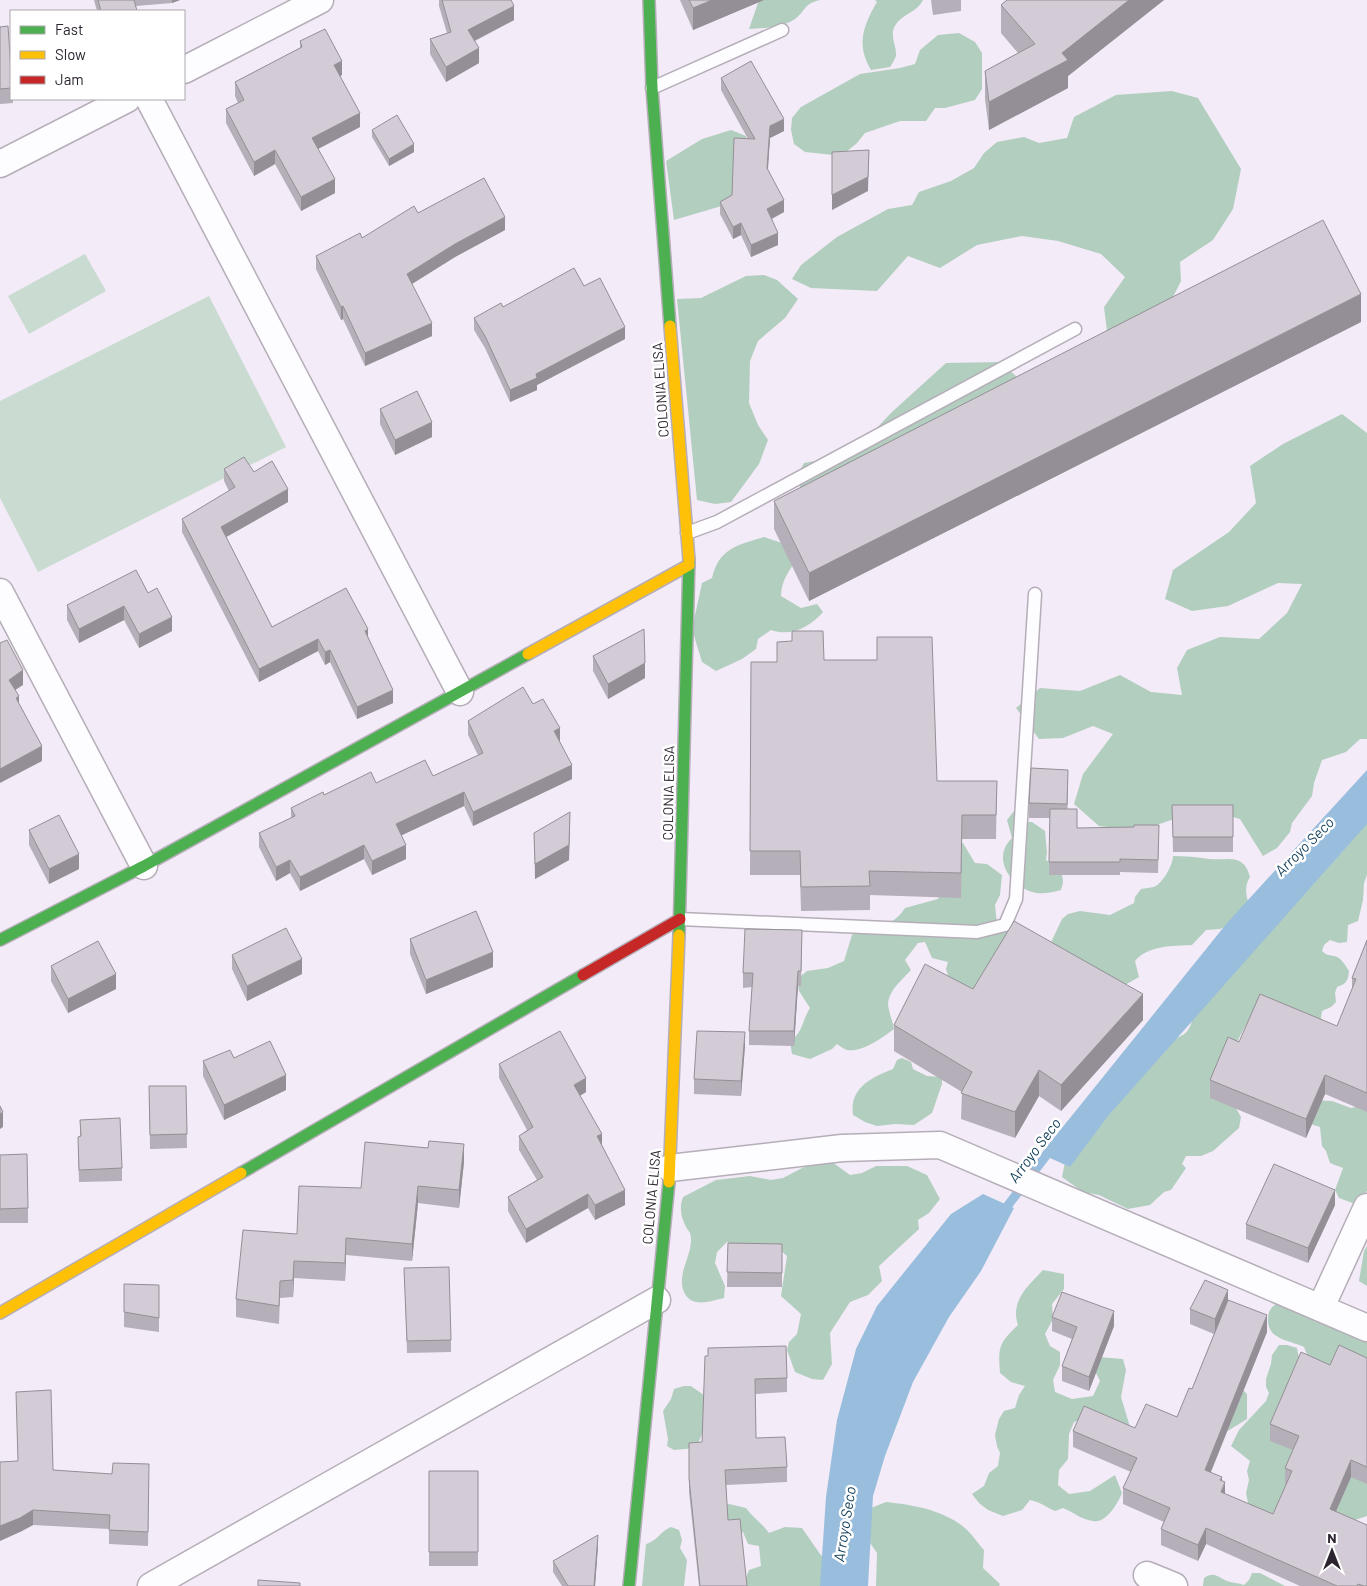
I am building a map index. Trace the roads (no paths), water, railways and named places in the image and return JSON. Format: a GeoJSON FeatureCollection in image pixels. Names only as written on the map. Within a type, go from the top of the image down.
{"type":"FeatureCollection","features":[{"type":"Feature","properties":{"kind":"street"},"geometry":{"type":"LineString","coordinates":[[185,69],[320,0]]}},
{"type":"Feature","properties":{"kind":"street","name":"COLONIA ELISA"},"geometry":{"type":"LineString","coordinates":[[629,1586],[670,1168],[680,919],[689,565],[652,88],[650,0]]}},
{"type":"Feature","properties":{"kind":"street"},"geometry":{"type":"LineString","coordinates":[[0,164],[126,100]]}},
{"type":"Feature","properties":{"kind":"street"},"geometry":{"type":"LineString","coordinates":[[150,100],[460,692]]}},
{"type":"Feature","properties":{"kind":"street"},"geometry":{"type":"LineString","coordinates":[[0,940],[144,866],[689,565]]}},
{"type":"Feature","properties":{"kind":"street"},"geometry":{"type":"LineString","coordinates":[[0,592],[144,866]]}},
{"type":"Feature","properties":{"kind":"street"},"geometry":{"type":"LineString","coordinates":[[0,1313],[680,919]]}},
{"type":"Feature","properties":{"kind":"street"},"geometry":{"type":"LineString","coordinates":[[670,1168],[842,1148],[940,1145],[1367,1328]]}},
{"type":"Feature","properties":{"kind":"street"},"geometry":{"type":"LineString","coordinates":[[1321,1308],[1367,1207]]}},
{"type":"Feature","properties":{"kind":"street"},"geometry":{"type":"LineString","coordinates":[[151,1586],[657,1300]]}},
{"type":"Feature","properties":{"kind":"street"},"geometry":{"type":"LineString","coordinates":[[1147,1575],[1174,1586]]}},
{"type":"Feature","properties":{"kind":"lane"},"geometry":{"type":"LineString","coordinates":[[652,88],[782,30]]}},
{"type":"Feature","properties":{"kind":"lane"},"geometry":{"type":"LineString","coordinates":[[687,533],[717,522],[1075,330]]}},
{"type":"Feature","properties":{"kind":"lane"},"geometry":{"type":"LineString","coordinates":[[680,919],[977,932],[1005,925],[1016,899],[1035,594]]}},
{"type":"Feature","properties":{"kind":"water"},"geometry":{"type":"Polygon","coordinates":[[[1367,770],[1367,824],[1108,1116],[1070,1167],[1041,1154],[1227,923],[1367,770]]]}},
{"type":"Feature","properties":{"kind":"water"},"geometry":{"type":"Polygon","coordinates":[[[983,1194],[1014,1208],[981,1271],[949,1317],[913,1382],[885,1456],[873,1496],[868,1586],[820,1586],[826,1497],[837,1420],[856,1349],[877,1306],[951,1214],[983,1194]]]}},
{"type":"Feature","properties":{"kind":"waterway","name":"Arroyo Seco"},"geometry":{"type":"LineString","coordinates":[[1002,1213],[1052,1148]]}}]}
